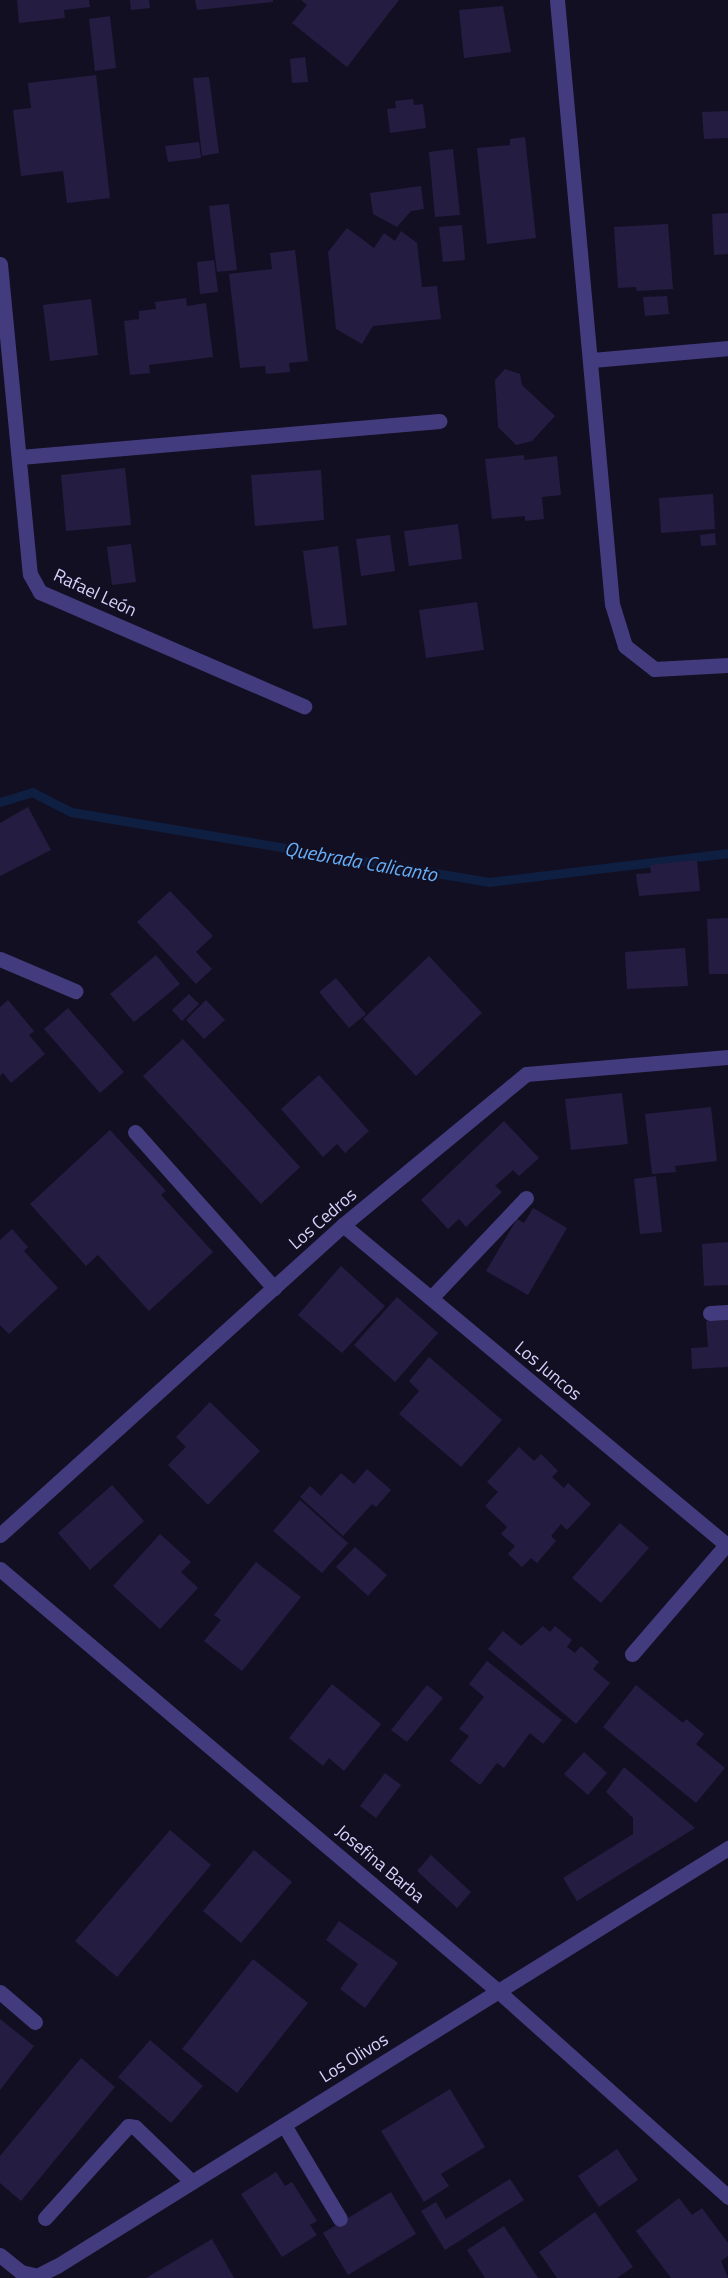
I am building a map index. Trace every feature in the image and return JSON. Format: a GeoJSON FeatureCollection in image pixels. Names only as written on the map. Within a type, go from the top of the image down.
{"type":"FeatureCollection","features":[{"type":"Feature","properties":{"kind":"street"},"geometry":{"type":"LineString","coordinates":[[557,0],[612,604],[625,646],[654,669],[728,664]]}},
{"type":"Feature","properties":{"kind":"street","name":"Rafael León"},"geometry":{"type":"LineString","coordinates":[[0,264],[30,574],[40,592],[304,706]]}},
{"type":"Feature","properties":{"kind":"street"},"geometry":{"type":"LineString","coordinates":[[591,360],[728,348]]}},
{"type":"Feature","properties":{"kind":"street"},"geometry":{"type":"LineString","coordinates":[[20,457],[439,421]]}},
{"type":"Feature","properties":{"kind":"street"},"geometry":{"type":"LineString","coordinates":[[0,959],[75,991]]}},
{"type":"Feature","properties":{"kind":"street","name":"Los Cedros"},"geometry":{"type":"LineString","coordinates":[[0,1535],[343,1225],[526,1074],[728,1057]]}},
{"type":"Feature","properties":{"kind":"street"},"geometry":{"type":"LineString","coordinates":[[135,1132],[274,1288]]}},
{"type":"Feature","properties":{"kind":"street"},"geometry":{"type":"LineString","coordinates":[[431,1298],[526,1198]]}},
{"type":"Feature","properties":{"kind":"street","name":"Los Juncos"},"geometry":{"type":"LineString","coordinates":[[343,1225],[727,1545]]}},
{"type":"Feature","properties":{"kind":"street"},"geometry":{"type":"LineString","coordinates":[[710,1313],[728,1312]]}},
{"type":"Feature","properties":{"kind":"street"},"geometry":{"type":"LineString","coordinates":[[632,1654],[727,1545]]}},
{"type":"Feature","properties":{"kind":"street","name":"Josefina Barba"},"geometry":{"type":"LineString","coordinates":[[0,1569],[498,1991],[728,2197]]}},
{"type":"Feature","properties":{"kind":"street","name":"Los Olivos"},"geometry":{"type":"LineString","coordinates":[[0,2255],[21,2272],[37,2276],[728,1848]]}},
{"type":"Feature","properties":{"kind":"street"},"geometry":{"type":"LineString","coordinates":[[0,1992],[35,2022]]}},
{"type":"Feature","properties":{"kind":"street"},"geometry":{"type":"LineString","coordinates":[[284,2125],[340,2218]]}},
{"type":"Feature","properties":{"kind":"street"},"geometry":{"type":"LineString","coordinates":[[45,2218],[128,2126],[135,2127],[192,2182]]}},
{"type":"Feature","properties":{"kind":"building"},"geometry":{"type":"Polygon","coordinates":[[[17,0],[89,0],[90,7],[64,10],[65,18],[19,23],[17,0]]]}},
{"type":"Feature","properties":{"kind":"building"},"geometry":{"type":"Polygon","coordinates":[[[130,0],[149,0],[150,8],[131,10],[130,0]]]}},
{"type":"Feature","properties":{"kind":"building"},"geometry":{"type":"Polygon","coordinates":[[[195,0],[273,0],[273,2],[197,10],[195,0]]]}},
{"type":"Feature","properties":{"kind":"building"},"geometry":{"type":"Polygon","coordinates":[[[301,0],[399,0],[347,67],[292,23],[307,5],[301,0]]]}},
{"type":"Feature","properties":{"kind":"building"},"geometry":{"type":"Polygon","coordinates":[[[503,6],[511,52],[464,58],[459,10],[503,6]]]}},
{"type":"Feature","properties":{"kind":"building"},"geometry":{"type":"Polygon","coordinates":[[[110,16],[116,68],[95,71],[89,19],[110,16]]]}},
{"type":"Feature","properties":{"kind":"building"},"geometry":{"type":"Polygon","coordinates":[[[305,57],[308,82],[292,83],[290,59],[305,57]]]}},
{"type":"Feature","properties":{"kind":"building"},"geometry":{"type":"Polygon","coordinates":[[[96,75],[110,198],[67,203],[63,171],[21,176],[13,110],[31,108],[28,83],[96,75]]]}},
{"type":"Feature","properties":{"kind":"building"},"geometry":{"type":"Polygon","coordinates":[[[209,77],[219,153],[202,156],[193,78],[209,77]]]}},
{"type":"Feature","properties":{"kind":"building"},"geometry":{"type":"Polygon","coordinates":[[[413,99],[414,105],[423,104],[426,128],[390,133],[387,109],[396,108],[395,101],[413,99]]]}},
{"type":"Feature","properties":{"kind":"building"},"geometry":{"type":"Polygon","coordinates":[[[728,111],[728,138],[704,139],[702,112],[728,111]]]}},
{"type":"Feature","properties":{"kind":"building"},"geometry":{"type":"Polygon","coordinates":[[[525,137],[536,238],[487,244],[477,148],[510,145],[510,139],[525,137]]]}},
{"type":"Feature","properties":{"kind":"building"},"geometry":{"type":"Polygon","coordinates":[[[199,142],[201,158],[168,162],[165,146],[199,142]]]}},
{"type":"Feature","properties":{"kind":"building"},"geometry":{"type":"Polygon","coordinates":[[[453,149],[460,215],[435,217],[429,152],[453,149]]]}},
{"type":"Feature","properties":{"kind":"building"},"geometry":{"type":"Polygon","coordinates":[[[421,186],[424,209],[411,211],[397,227],[373,214],[370,193],[421,186]]]}},
{"type":"Feature","properties":{"kind":"building"},"geometry":{"type":"Polygon","coordinates":[[[229,204],[237,270],[217,272],[209,206],[229,204]]]}},
{"type":"Feature","properties":{"kind":"building"},"geometry":{"type":"Polygon","coordinates":[[[728,213],[728,254],[714,255],[712,214],[728,213]]]}},
{"type":"Feature","properties":{"kind":"building"},"geometry":{"type":"Polygon","coordinates":[[[668,224],[673,289],[637,291],[636,287],[618,288],[614,227],[668,224]]]}},
{"type":"Feature","properties":{"kind":"building"},"geometry":{"type":"Polygon","coordinates":[[[462,225],[465,260],[443,262],[439,227],[462,225]]]}},
{"type":"Feature","properties":{"kind":"building"},"geometry":{"type":"Polygon","coordinates":[[[347,228],[374,248],[384,233],[395,241],[401,231],[417,243],[422,287],[437,286],[441,319],[373,326],[362,344],[336,329],[328,252],[347,228]]]}},
{"type":"Feature","properties":{"kind":"building"},"geometry":{"type":"Polygon","coordinates":[[[295,250],[308,361],[289,363],[290,372],[266,374],[265,366],[240,368],[229,274],[272,269],[270,253],[295,250]]]}},
{"type":"Feature","properties":{"kind":"building"},"geometry":{"type":"Polygon","coordinates":[[[214,260],[218,292],[200,294],[197,262],[214,260]]]}},
{"type":"Feature","properties":{"kind":"building"},"geometry":{"type":"Polygon","coordinates":[[[667,296],[669,314],[645,316],[643,297],[667,296]]]}},
{"type":"Feature","properties":{"kind":"building"},"geometry":{"type":"Polygon","coordinates":[[[186,298],[187,306],[206,303],[213,357],[149,365],[150,373],[130,375],[124,321],[139,319],[139,311],[156,309],[155,302],[186,298]]]}},
{"type":"Feature","properties":{"kind":"building"},"geometry":{"type":"Polygon","coordinates":[[[91,299],[98,355],[50,361],[43,305],[91,299]]]}},
{"type":"Feature","properties":{"kind":"building"},"geometry":{"type":"Polygon","coordinates":[[[505,369],[520,374],[522,385],[555,416],[532,441],[516,445],[498,427],[495,380],[505,369]]]}},
{"type":"Feature","properties":{"kind":"building"},"geometry":{"type":"Polygon","coordinates":[[[524,455],[524,460],[557,456],[561,495],[542,497],[544,519],[525,521],[525,516],[492,519],[485,459],[524,455]]]}},
{"type":"Feature","properties":{"kind":"building"},"geometry":{"type":"Polygon","coordinates":[[[125,468],[131,525],[66,531],[61,475],[125,468]]]}},
{"type":"Feature","properties":{"kind":"building"},"geometry":{"type":"Polygon","coordinates":[[[321,470],[324,520],[255,526],[251,475],[321,470]]]}},
{"type":"Feature","properties":{"kind":"building"},"geometry":{"type":"Polygon","coordinates":[[[713,494],[715,529],[661,533],[659,498],[713,494]]]}},
{"type":"Feature","properties":{"kind":"building"},"geometry":{"type":"Polygon","coordinates":[[[458,524],[462,559],[409,566],[404,531],[458,524]]]}},
{"type":"Feature","properties":{"kind":"building"},"geometry":{"type":"Polygon","coordinates":[[[715,533],[716,545],[701,546],[700,535],[715,533]]]}},
{"type":"Feature","properties":{"kind":"building"},"geometry":{"type":"Polygon","coordinates":[[[390,535],[395,571],[361,576],[356,539],[390,535]]]}},
{"type":"Feature","properties":{"kind":"building"},"geometry":{"type":"Polygon","coordinates":[[[131,544],[136,582],[112,585],[107,547],[131,544]]]}},
{"type":"Feature","properties":{"kind":"building"},"geometry":{"type":"Polygon","coordinates":[[[338,546],[347,625],[313,629],[303,551],[338,546]]]}},
{"type":"Feature","properties":{"kind":"building"},"geometry":{"type":"Polygon","coordinates":[[[477,602],[484,650],[426,658],[419,610],[477,602]]]}},
{"type":"Feature","properties":{"kind":"building"},"geometry":{"type":"Polygon","coordinates":[[[28,807],[51,850],[0,876],[0,823],[28,807]]]}},
{"type":"Feature","properties":{"kind":"building"},"geometry":{"type":"Polygon","coordinates":[[[697,860],[700,891],[639,896],[636,874],[651,873],[650,865],[697,860]]]}},
{"type":"Feature","properties":{"kind":"building"},"geometry":{"type":"Polygon","coordinates":[[[170,891],[213,936],[196,952],[212,969],[196,984],[137,922],[170,891]]]}},
{"type":"Feature","properties":{"kind":"building"},"geometry":{"type":"Polygon","coordinates":[[[728,918],[728,974],[709,974],[707,919],[728,918]]]}},
{"type":"Feature","properties":{"kind":"building"},"geometry":{"type":"Polygon","coordinates":[[[685,948],[688,986],[627,989],[625,952],[685,948]]]}},
{"type":"Feature","properties":{"kind":"building"},"geometry":{"type":"Polygon","coordinates":[[[156,955],[180,984],[134,1022],[110,994],[156,955]]]}},
{"type":"Feature","properties":{"kind":"building"},"geometry":{"type":"Polygon","coordinates":[[[429,956],[482,1013],[416,1076],[363,1019],[429,956]]]}},
{"type":"Feature","properties":{"kind":"building"},"geometry":{"type":"Polygon","coordinates":[[[336,978],[366,1014],[349,1028],[319,992],[336,978]]]}},
{"type":"Feature","properties":{"kind":"building"},"geometry":{"type":"Polygon","coordinates":[[[189,994],[199,1004],[182,1021],[172,1010],[189,994]]]}},
{"type":"Feature","properties":{"kind":"building"},"geometry":{"type":"Polygon","coordinates":[[[8,1000],[34,1031],[29,1035],[45,1054],[11,1083],[3,1073],[0,1076],[0,1007],[8,1000]]]}},
{"type":"Feature","properties":{"kind":"building"},"geometry":{"type":"Polygon","coordinates":[[[206,1000],[225,1020],[204,1039],[186,1020],[206,1000]]]}},
{"type":"Feature","properties":{"kind":"building"},"geometry":{"type":"Polygon","coordinates":[[[68,1008],[124,1072],[100,1093],[44,1029],[68,1008]]]}},
{"type":"Feature","properties":{"kind":"building"},"geometry":{"type":"Polygon","coordinates":[[[183,1039],[300,1167],[261,1204],[143,1076],[183,1039]]]}},
{"type":"Feature","properties":{"kind":"building"},"geometry":{"type":"Polygon","coordinates":[[[319,1075],[369,1131],[345,1153],[337,1144],[323,1157],[281,1109],[319,1075]]]}},
{"type":"Feature","properties":{"kind":"building"},"geometry":{"type":"Polygon","coordinates":[[[622,1093],[628,1144],[571,1150],[565,1099],[622,1093]]]}},
{"type":"Feature","properties":{"kind":"building"},"geometry":{"type":"Polygon","coordinates":[[[711,1107],[717,1161],[675,1166],[676,1172],[652,1174],[645,1114],[711,1107]]]}},
{"type":"Feature","properties":{"kind":"building"},"geometry":{"type":"Polygon","coordinates":[[[504,1121],[539,1158],[519,1176],[513,1170],[495,1186],[502,1192],[466,1227],[459,1219],[448,1229],[421,1200],[504,1121]]]}},
{"type":"Feature","properties":{"kind":"building"},"geometry":{"type":"Polygon","coordinates":[[[110,1130],[166,1191],[161,1195],[213,1252],[149,1311],[98,1255],[86,1266],[30,1204],[110,1130]]]}},
{"type":"Feature","properties":{"kind":"building"},"geometry":{"type":"Polygon","coordinates":[[[656,1176],[662,1232],[640,1234],[634,1179],[656,1176]]]}},
{"type":"Feature","properties":{"kind":"building"},"geometry":{"type":"Polygon","coordinates":[[[533,1208],[567,1228],[528,1295],[486,1271],[517,1219],[524,1223],[533,1208]]]}},
{"type":"Feature","properties":{"kind":"building"},"geometry":{"type":"Polygon","coordinates":[[[12,1229],[28,1247],[24,1251],[58,1288],[9,1334],[0,1325],[0,1240],[12,1229]]]}},
{"type":"Feature","properties":{"kind":"building"},"geometry":{"type":"Polygon","coordinates":[[[728,1242],[728,1285],[704,1286],[702,1244],[728,1242]]]}},
{"type":"Feature","properties":{"kind":"building"},"geometry":{"type":"Polygon","coordinates":[[[341,1266],[385,1306],[342,1353],[298,1315],[341,1266]]]}},
{"type":"Feature","properties":{"kind":"building"},"geometry":{"type":"Polygon","coordinates":[[[397,1297],[438,1333],[395,1382],[354,1345],[397,1297]]]}},
{"type":"Feature","properties":{"kind":"building"},"geometry":{"type":"Polygon","coordinates":[[[728,1320],[728,1367],[692,1369],[691,1348],[708,1347],[706,1321],[728,1320]]]}},
{"type":"Feature","properties":{"kind":"building"},"geometry":{"type":"Polygon","coordinates":[[[429,1357],[502,1420],[461,1467],[399,1414],[419,1391],[409,1381],[429,1357]]]}},
{"type":"Feature","properties":{"kind":"building"},"geometry":{"type":"Polygon","coordinates":[[[210,1402],[260,1451],[208,1505],[168,1465],[186,1447],[176,1437],[210,1402]]]}},
{"type":"Feature","properties":{"kind":"building"},"geometry":{"type":"Polygon","coordinates":[[[519,1447],[534,1461],[541,1454],[558,1471],[552,1477],[564,1488],[568,1483],[591,1504],[567,1530],[561,1524],[551,1536],[556,1541],[537,1563],[531,1558],[522,1567],[508,1554],[515,1546],[501,1534],[507,1527],[485,1506],[498,1492],[487,1482],[519,1447]]]}},
{"type":"Feature","properties":{"kind":"building"},"geometry":{"type":"Polygon","coordinates":[[[367,1469],[391,1490],[376,1507],[372,1504],[343,1536],[300,1497],[310,1486],[321,1496],[341,1473],[354,1484],[367,1469]]]}},
{"type":"Feature","properties":{"kind":"building"},"geometry":{"type":"Polygon","coordinates":[[[112,1485],[144,1521],[90,1570],[58,1533],[112,1485]]]}},
{"type":"Feature","properties":{"kind":"building"},"geometry":{"type":"Polygon","coordinates":[[[300,1500],[348,1543],[322,1573],[273,1531],[300,1500]]]}},
{"type":"Feature","properties":{"kind":"building"},"geometry":{"type":"Polygon","coordinates":[[[620,1523],[649,1548],[601,1603],[572,1578],[620,1523]]]}},
{"type":"Feature","properties":{"kind":"building"},"geometry":{"type":"Polygon","coordinates":[[[160,1534],[191,1562],[181,1572],[198,1588],[160,1629],[113,1586],[160,1534]]]}},
{"type":"Feature","properties":{"kind":"building"},"geometry":{"type":"Polygon","coordinates":[[[355,1547],[387,1575],[368,1596],[336,1567],[355,1547]]]}},
{"type":"Feature","properties":{"kind":"building"},"geometry":{"type":"Polygon","coordinates":[[[256,1562],[301,1597],[242,1671],[204,1641],[221,1620],[214,1615],[256,1562]]]}},
{"type":"Feature","properties":{"kind":"building"},"geometry":{"type":"Polygon","coordinates":[[[543,1626],[550,1632],[555,1626],[572,1640],[567,1647],[575,1653],[581,1646],[599,1662],[593,1669],[610,1683],[576,1724],[488,1649],[503,1631],[521,1646],[543,1626]]]}},
{"type":"Feature","properties":{"kind":"building"},"geometry":{"type":"Polygon","coordinates":[[[487,1661],[562,1720],[543,1744],[530,1733],[504,1768],[497,1763],[480,1785],[450,1761],[469,1736],[459,1729],[484,1697],[469,1684],[487,1661]]]}},
{"type":"Feature","properties":{"kind":"building"},"geometry":{"type":"Polygon","coordinates":[[[332,1684],[381,1724],[344,1771],[329,1758],[323,1766],[289,1738],[332,1684]]]}},
{"type":"Feature","properties":{"kind":"building"},"geometry":{"type":"Polygon","coordinates":[[[427,1685],[443,1698],[407,1742],[391,1730],[427,1685]]]}},
{"type":"Feature","properties":{"kind":"building"},"geometry":{"type":"Polygon","coordinates":[[[636,1685],[683,1723],[686,1719],[704,1734],[696,1744],[725,1768],[696,1803],[603,1727],[636,1685]]]}},
{"type":"Feature","properties":{"kind":"building"},"geometry":{"type":"Polygon","coordinates":[[[584,1752],[607,1773],[588,1795],[564,1774],[584,1752]]]}},
{"type":"Feature","properties":{"kind":"building"},"geometry":{"type":"Polygon","coordinates":[[[624,1767],[695,1828],[577,1901],[563,1878],[633,1834],[633,1818],[606,1792],[624,1767]]]}},
{"type":"Feature","properties":{"kind":"building"},"geometry":{"type":"Polygon","coordinates":[[[385,1773],[401,1785],[376,1818],[360,1806],[385,1773]]]}},
{"type":"Feature","properties":{"kind":"building"},"geometry":{"type":"Polygon","coordinates":[[[170,1830],[211,1865],[117,1977],[75,1941],[170,1830]]]}},
{"type":"Feature","properties":{"kind":"building"},"geometry":{"type":"Polygon","coordinates":[[[254,1850],[292,1882],[241,1943],[203,1911],[254,1850]]]}},
{"type":"Feature","properties":{"kind":"building"},"geometry":{"type":"Polygon","coordinates":[[[431,1855],[471,1892],[457,1908],[417,1871],[431,1855]]]}},
{"type":"Feature","properties":{"kind":"building"},"geometry":{"type":"Polygon","coordinates":[[[339,1921],[398,1963],[365,2008],[340,1989],[358,1964],[326,1940],[339,1921]]]}},
{"type":"Feature","properties":{"kind":"building"},"geometry":{"type":"Polygon","coordinates":[[[253,1959],[308,2003],[237,2093],[182,2049],[253,1959]]]}},
{"type":"Feature","properties":{"kind":"building"},"geometry":{"type":"Polygon","coordinates":[[[0,2019],[34,2046],[0,2090],[0,2019]]]}},
{"type":"Feature","properties":{"kind":"building"},"geometry":{"type":"Polygon","coordinates":[[[150,2040],[203,2086],[171,2123],[118,2077],[150,2040]]]}},
{"type":"Feature","properties":{"kind":"building"},"geometry":{"type":"Polygon","coordinates":[[[81,2058],[115,2087],[21,2201],[0,2183],[0,2156],[81,2058]]]}},
{"type":"Feature","properties":{"kind":"building"},"geometry":{"type":"Polygon","coordinates":[[[450,2089],[485,2147],[441,2174],[449,2186],[424,2202],[381,2131],[450,2089]]]}},
{"type":"Feature","properties":{"kind":"building"},"geometry":{"type":"Polygon","coordinates":[[[617,2149],[638,2180],[599,2207],[578,2176],[617,2149]]]}},
{"type":"Feature","properties":{"kind":"building"},"geometry":{"type":"Polygon","coordinates":[[[276,2172],[285,2186],[292,2182],[317,2221],[310,2225],[317,2235],[282,2257],[241,2194],[276,2172]]]}},
{"type":"Feature","properties":{"kind":"building"},"geometry":{"type":"Polygon","coordinates":[[[510,2179],[524,2200],[445,2250],[421,2211],[436,2202],[446,2219],[510,2179]]]}},
{"type":"Feature","properties":{"kind":"building"},"geometry":{"type":"Polygon","coordinates":[[[391,2192],[416,2234],[348,2275],[323,2233],[391,2192]]]}},
{"type":"Feature","properties":{"kind":"building"},"geometry":{"type":"Polygon","coordinates":[[[679,2198],[692,2215],[702,2208],[728,2243],[728,2256],[721,2261],[728,2278],[671,2278],[636,2231],[679,2198]]]}},
{"type":"Feature","properties":{"kind":"building"},"geometry":{"type":"Polygon","coordinates":[[[595,2212],[633,2267],[617,2278],[557,2278],[539,2252],[595,2212]]]}},
{"type":"Feature","properties":{"kind":"building"},"geometry":{"type":"Polygon","coordinates":[[[504,2226],[538,2278],[485,2278],[467,2250],[504,2226]]]}},
{"type":"Feature","properties":{"kind":"building"},"geometry":{"type":"Polygon","coordinates":[[[212,2239],[234,2278],[146,2278],[212,2239]]]}},
{"type":"Feature","properties":{"kind":"waterway","name":"Quebrada Calicanto"},"geometry":{"type":"LineString","coordinates":[[0,802],[32,792],[71,812],[489,882],[728,853]]}}]}
